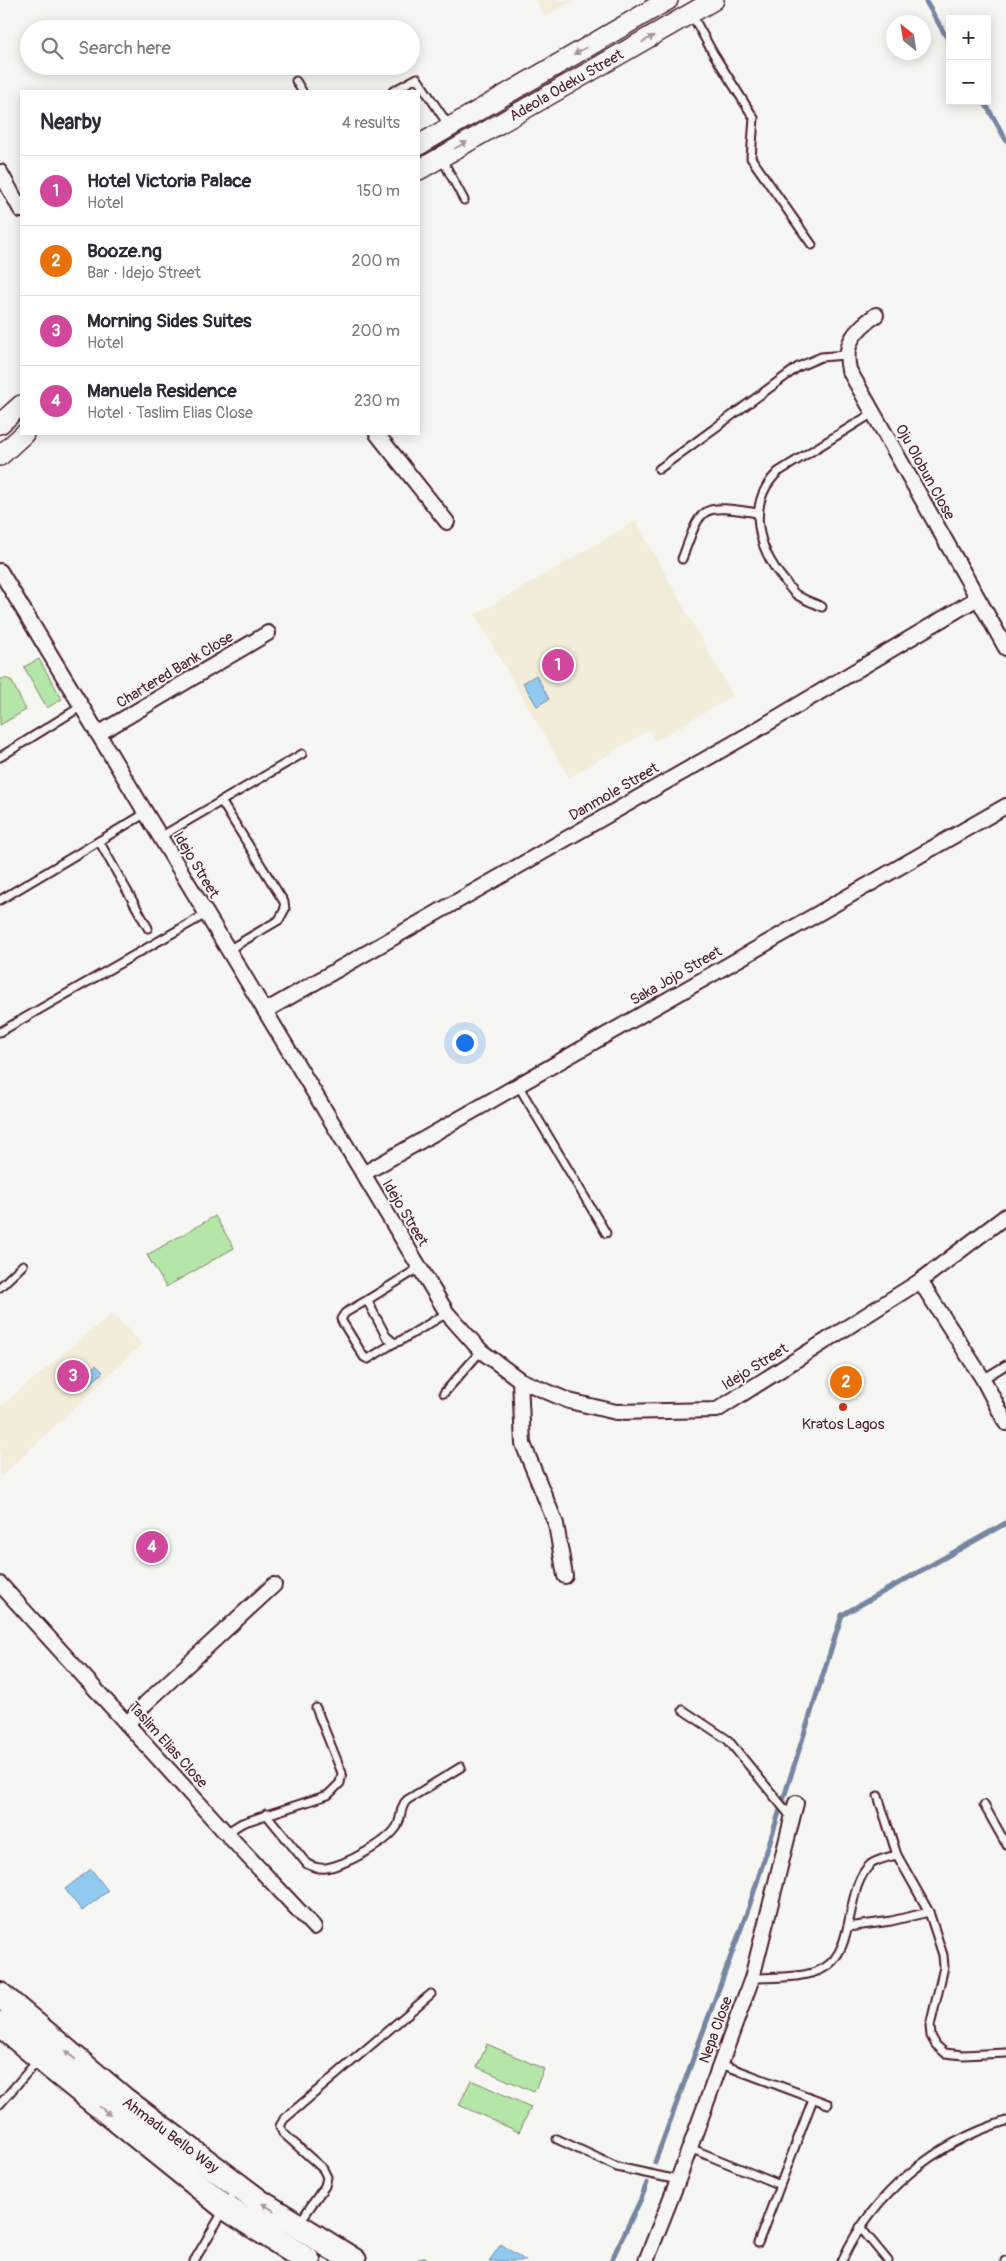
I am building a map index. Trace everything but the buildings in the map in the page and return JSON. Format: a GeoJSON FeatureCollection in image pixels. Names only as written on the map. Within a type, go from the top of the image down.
{"type":"FeatureCollection","features":[{"type":"Feature","properties":{"kind":"highway","name":"Ahmadu Bello Way"},"geometry":{"type":"LineString","coordinates":[[0,1995],[89,2085],[224,2207],[308,2261]]}},
{"type":"Feature","properties":{"kind":"highway","name":"Ahmadu Bello Way"},"geometry":{"type":"LineString","coordinates":[[0,2024],[40,2058],[89,2085],[239,2186],[261,2203],[354,2261]]}},
{"type":"Feature","properties":{"kind":"main road","name":"Adeola Odeku Street"},"geometry":{"type":"LineString","coordinates":[[420,145],[668,0]]}},
{"type":"Feature","properties":{"kind":"main road","name":"Adeola Odeku Street"},"geometry":{"type":"LineString","coordinates":[[420,169],[714,0]]}},
{"type":"Feature","properties":{"kind":"main road"},"geometry":{"type":"LineString","coordinates":[[0,424],[20,406]]}},
{"type":"Feature","properties":{"kind":"main road"},"geometry":{"type":"LineString","coordinates":[[0,456],[23,435]]}},
{"type":"Feature","properties":{"kind":"street"},"geometry":{"type":"LineString","coordinates":[[0,172],[20,208]]}},
{"type":"Feature","properties":{"kind":"street"},"geometry":{"type":"LineString","coordinates":[[846,355],[850,342],[860,326],[876,315]]}},
{"type":"Feature","properties":{"kind":"street","name":"Oju Olobun Close"},"geometry":{"type":"LineString","coordinates":[[846,355],[849,370],[976,599],[1006,648]]}},
{"type":"Feature","properties":{"kind":"street"},"geometry":{"type":"LineString","coordinates":[[378,435],[447,522]]}},
{"type":"Feature","properties":{"kind":"street","name":"Idejo Street"},"geometry":{"type":"LineString","coordinates":[[0,571],[447,1313],[481,1351],[520,1380],[569,1401],[616,1412],[717,1410],[920,1282],[1006,1216]]}},
{"type":"Feature","properties":{"kind":"street","name":"Danmole Street"},"geometry":{"type":"LineString","coordinates":[[266,1011],[753,732],[976,599]]}},
{"type":"Feature","properties":{"kind":"street","name":"Chartered Bank Close"},"geometry":{"type":"LineString","coordinates":[[98,734],[268,633]]}},
{"type":"Feature","properties":{"kind":"street","name":"Saka Jojo Street"},"geometry":{"type":"LineString","coordinates":[[363,1174],[1006,806]]}},
{"type":"Feature","properties":{"kind":"street"},"geometry":{"type":"LineString","coordinates":[[920,1282],[983,1379],[1006,1423]]}},
{"type":"Feature","properties":{"kind":"street"},"geometry":{"type":"LineString","coordinates":[[520,1380],[524,1444],[556,1524],[565,1576]]}},
{"type":"Feature","properties":{"kind":"street","name":"Taslim Elias Close"},"geometry":{"type":"LineString","coordinates":[[0,1584],[314,1927]]}},
{"type":"Feature","properties":{"kind":"street"},"geometry":{"type":"LineString","coordinates":[[128,1724],[146,1703],[274,1585]]}},
{"type":"Feature","properties":{"kind":"street","name":"Nepa Close"},"geometry":{"type":"LineString","coordinates":[[646,2261],[722,2064],[752,1978],[796,1803]]}},
{"type":"Feature","properties":{"kind":"lane"},"geometry":{"type":"LineString","coordinates":[[691,14],[754,118],[751,158],[812,245]]}},
{"type":"Feature","properties":{"kind":"lane"},"geometry":{"type":"LineString","coordinates":[[395,90],[417,78],[450,127]]}},
{"type":"Feature","properties":{"kind":"lane"},"geometry":{"type":"LineString","coordinates":[[296,81],[301,90]]}},
{"type":"Feature","properties":{"kind":"lane"},"geometry":{"type":"LineString","coordinates":[[441,157],[464,200]]}},
{"type":"Feature","properties":{"kind":"lane"},"geometry":{"type":"LineString","coordinates":[[659,469],[798,367],[821,357],[846,355]]}},
{"type":"Feature","properties":{"kind":"lane"},"geometry":{"type":"LineString","coordinates":[[822,607],[796,595],[778,573],[767,554],[758,532],[757,513],[766,486],[778,472],[873,413]]}},
{"type":"Feature","properties":{"kind":"lane"},"geometry":{"type":"LineString","coordinates":[[682,559],[696,523],[703,513],[720,508],[757,513]]}},
{"type":"Feature","properties":{"kind":"lane"},"geometry":{"type":"LineString","coordinates":[[0,757],[82,706]]}},
{"type":"Feature","properties":{"kind":"lane"},"geometry":{"type":"LineString","coordinates":[[160,837],[302,754]]}},
{"type":"Feature","properties":{"kind":"lane"},"geometry":{"type":"LineString","coordinates":[[221,801],[284,902],[285,909],[279,920],[228,950]]}},
{"type":"Feature","properties":{"kind":"lane"},"geometry":{"type":"LineString","coordinates":[[0,900],[146,812]]}},
{"type":"Feature","properties":{"kind":"lane"},"geometry":{"type":"LineString","coordinates":[[99,841],[148,928]]}},
{"type":"Feature","properties":{"kind":"lane"},"geometry":{"type":"LineString","coordinates":[[0,1032],[206,914]]}},
{"type":"Feature","properties":{"kind":"lane"},"geometry":{"type":"LineString","coordinates":[[518,1085],[606,1232]]}},
{"type":"Feature","properties":{"kind":"lane"},"geometry":{"type":"LineString","coordinates":[[0,1286],[24,1265]]}},
{"type":"Feature","properties":{"kind":"lane"},"geometry":{"type":"LineString","coordinates":[[419,1268],[345,1313],[341,1319],[364,1358],[373,1357],[447,1313]]}},
{"type":"Feature","properties":{"kind":"lane"},"geometry":{"type":"LineString","coordinates":[[369,1299],[369,1304],[386,1336],[394,1343]]}},
{"type":"Feature","properties":{"kind":"lane"},"geometry":{"type":"LineString","coordinates":[[444,1393],[481,1351]]}},
{"type":"Feature","properties":{"kind":"lane"},"geometry":{"type":"LineString","coordinates":[[983,1379],[1006,1365]]}},
{"type":"Feature","properties":{"kind":"lane"},"geometry":{"type":"LineString","coordinates":[[226,1833],[242,1823],[266,1814],[328,1795],[340,1783],[342,1773],[316,1708]]}},
{"type":"Feature","properties":{"kind":"lane"},"geometry":{"type":"LineString","coordinates":[[683,1710],[728,1740],[792,1818]]}},
{"type":"Feature","properties":{"kind":"lane"},"geometry":{"type":"LineString","coordinates":[[266,1814],[307,1864],[315,1868],[325,1868],[350,1859],[384,1840],[397,1826],[402,1807],[407,1800],[461,1767]]}},
{"type":"Feature","properties":{"kind":"lane"},"geometry":{"type":"LineString","coordinates":[[878,1796],[897,1855],[929,1912],[943,1955],[944,1967],[930,2026],[931,2036],[936,2045],[945,2052],[963,2055],[1006,2054]]}},
{"type":"Feature","properties":{"kind":"lane"},"geometry":{"type":"LineString","coordinates":[[984,1805],[1006,1844]]}},
{"type":"Feature","properties":{"kind":"lane"},"geometry":{"type":"LineString","coordinates":[[752,1978],[798,1975],[824,1968],[832,1962],[840,1950],[856,1892],[865,1872],[880,1859],[897,1855]]}},
{"type":"Feature","properties":{"kind":"lane"},"geometry":{"type":"LineString","coordinates":[[848,1926],[891,1921],[929,1912]]}},
{"type":"Feature","properties":{"kind":"lane"},"geometry":{"type":"LineString","coordinates":[[298,2226],[326,2186],[328,2177],[323,2169],[283,2133],[280,2126],[284,2119],[431,1994]]}},
{"type":"Feature","properties":{"kind":"lane"},"geometry":{"type":"LineString","coordinates":[[0,2104],[40,2058]]}},
{"type":"Feature","properties":{"kind":"lane"},"geometry":{"type":"LineString","coordinates":[[722,2064],[828,2104]]}},
{"type":"Feature","properties":{"kind":"lane"},"geometry":{"type":"LineString","coordinates":[[758,2243],[813,2099]]}},
{"type":"Feature","properties":{"kind":"lane"},"geometry":{"type":"LineString","coordinates":[[842,2261],[860,2227],[894,2187],[920,2165],[948,2146],[982,2129],[1006,2120]]}},
{"type":"Feature","properties":{"kind":"lane"},"geometry":{"type":"LineString","coordinates":[[557,2139],[617,2167],[678,2180]]}},
{"type":"Feature","properties":{"kind":"lane"},"geometry":{"type":"LineString","coordinates":[[690,2148],[780,2185]]}},
{"type":"Feature","properties":{"kind":"lane"},"geometry":{"type":"LineString","coordinates":[[194,2261],[211,2234],[224,2207],[239,2186]]}},
{"type":"Feature","properties":{"kind":"lane"},"geometry":{"type":"LineString","coordinates":[[860,2227],[888,2261]]}},
{"type":"Feature","properties":{"kind":"shaded area"},"geometry":{"type":"Polygon","coordinates":[[[535,0],[574,0],[545,17],[535,0]]]}},
{"type":"Feature","properties":{"kind":"shaded area"},"geometry":{"type":"Polygon","coordinates":[[[636,521],[733,696],[655,741],[649,730],[569,778],[475,615],[636,521]]]}},
{"type":"Feature","properties":{"kind":"shaded area"},"geometry":{"type":"Polygon","coordinates":[[[112,1313],[142,1344],[0,1478],[0,1407],[112,1313]]]}},
{"type":"Feature","properties":{"kind":"green space"},"geometry":{"type":"Polygon","coordinates":[[[39,659],[62,699],[47,708],[24,667],[39,659]]]}},
{"type":"Feature","properties":{"kind":"green space"},"geometry":{"type":"Polygon","coordinates":[[[4,678],[11,680],[26,710],[0,725],[0,680],[4,678]]]}},
{"type":"Feature","properties":{"kind":"green space"},"geometry":{"type":"Polygon","coordinates":[[[215,1216],[234,1248],[166,1287],[147,1255],[215,1216]]]}},
{"type":"Feature","properties":{"kind":"green space"},"geometry":{"type":"Polygon","coordinates":[[[487,2044],[544,2069],[534,2092],[477,2067],[487,2044]]]}},
{"type":"Feature","properties":{"kind":"green space"},"geometry":{"type":"Polygon","coordinates":[[[471,2080],[531,2107],[519,2132],[459,2105],[471,2080]]]}},
{"type":"Feature","properties":{"kind":"water"},"geometry":{"type":"Polygon","coordinates":[[[536,675],[549,699],[537,706],[523,683],[536,675]]]}},
{"type":"Feature","properties":{"kind":"water"},"geometry":{"type":"Polygon","coordinates":[[[96,1365],[103,1372],[86,1388],[79,1380],[96,1365]]]}},
{"type":"Feature","properties":{"kind":"water"},"geometry":{"type":"Polygon","coordinates":[[[91,1869],[108,1891],[82,1911],[65,1889],[91,1869]]]}},
{"type":"Feature","properties":{"kind":"water"},"geometry":{"type":"Polygon","coordinates":[[[501,2244],[526,2261],[489,2261],[501,2244]]]}},
{"type":"Feature","properties":{"kind":"waterway"},"geometry":{"type":"LineString","coordinates":[[925,0],[946,36]]}},
{"type":"Feature","properties":{"kind":"waterway"},"geometry":{"type":"LineString","coordinates":[[986,105],[1006,140]]}},
{"type":"Feature","properties":{"kind":"waterway"},"geometry":{"type":"LineString","coordinates":[[655,2162],[749,1907],[842,1615],[1006,1523]]}},
{"type":"Feature","properties":{"kind":"waterway"},"geometry":{"type":"LineString","coordinates":[[611,2261],[647,2183]]}},
{"type":"Feature","properties":{"kind":"waterway"},"geometry":{"type":"LineString","coordinates":[[419,2261],[424,2259],[427,2261]]}},
{"type":"Feature","properties":{"kind":"place","name":"Hotel Victoria Palace"},"geometry":{"type":"Point","coordinates":[558,665]}},
{"type":"Feature","properties":{"kind":"place","name":"Morning Sides Suites"},"geometry":{"type":"Point","coordinates":[73,1376]}},
{"type":"Feature","properties":{"kind":"place","name":"Booze.ng"},"geometry":{"type":"Point","coordinates":[846,1382]}},
{"type":"Feature","properties":{"kind":"place","name":"Kratos Lagos"},"geometry":{"type":"Point","coordinates":[843,1407]}},
{"type":"Feature","properties":{"kind":"place","name":"Manuela Residence"},"geometry":{"type":"Point","coordinates":[152,1547]}}]}
